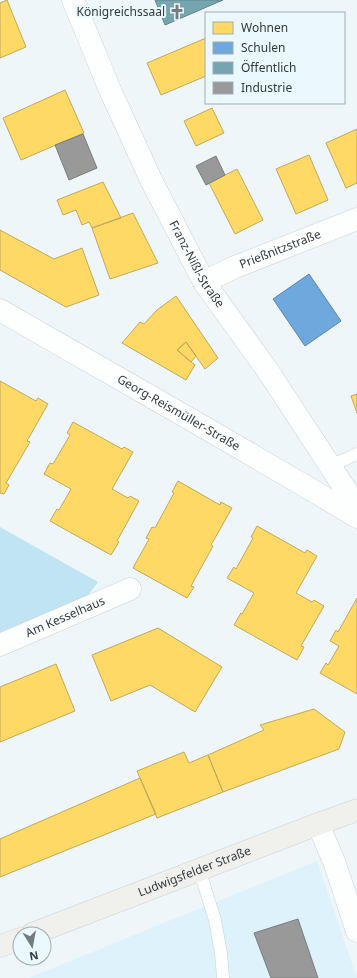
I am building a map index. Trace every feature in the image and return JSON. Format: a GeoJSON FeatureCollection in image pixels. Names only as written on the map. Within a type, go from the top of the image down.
{"type":"FeatureCollection","features":[{"type":"Feature","properties":{"kind":"street","name":"Franz-Nißl-Straße"},"geometry":{"type":"LineString","coordinates":[[73,0],[110,90],[149,175],[204,282],[268,371],[357,507]]}},
{"type":"Feature","properties":{"kind":"street","name":"Prießnitzstraße"},"geometry":{"type":"LineString","coordinates":[[204,282],[235,267],[357,219]]}},
{"type":"Feature","properties":{"kind":"street","name":"Georg-Reismüller-Straße"},"geometry":{"type":"LineString","coordinates":[[0,310],[211,433],[260,459],[357,517]]}},
{"type":"Feature","properties":{"kind":"street","name":"Am Kesselhaus"},"geometry":{"type":"LineString","coordinates":[[0,645],[130,589]]}},
{"type":"Feature","properties":{"kind":"street","name":"Ludwigsfelder Straße"},"geometry":{"type":"LineString","coordinates":[[52,926],[357,810]]}},
{"type":"Feature","properties":{"kind":"street"},"geometry":{"type":"LineString","coordinates":[[318,824],[334,864],[357,932]]}},
{"type":"Feature","properties":{"kind":"street"},"geometry":{"type":"LineString","coordinates":[[0,946],[12,941]]}},
{"type":"Feature","properties":{"kind":"lane"},"geometry":{"type":"LineString","coordinates":[[330,466],[357,454]]}},
{"type":"Feature","properties":{"kind":"lane"},"geometry":{"type":"LineString","coordinates":[[199,869],[215,920],[221,953],[223,978]]}},
{"type":"Feature","properties":{"kind":"shaded area"},"geometry":{"type":"Polygon","coordinates":[[[0,527],[98,582],[90,593],[78,601],[0,634],[0,527]]]}},
{"type":"Feature","properties":{"kind":"shaded area"},"geometry":{"type":"Polygon","coordinates":[[[317,861],[357,978],[28,978],[317,861]]]}},
{"type":"Feature","properties":{"kind":"building: Wohnen"},"geometry":{"type":"Polygon","coordinates":[[[7,0],[26,47],[0,58],[0,3],[7,0]]]}},
{"type":"Feature","properties":{"kind":"building: Wohnen"},"geometry":{"type":"Polygon","coordinates":[[[205,38],[205,76],[161,95],[147,63],[205,38]]]}},
{"type":"Feature","properties":{"kind":"building: Wohnen"},"geometry":{"type":"Polygon","coordinates":[[[65,90],[84,133],[21,160],[3,118],[65,90]]]}},
{"type":"Feature","properties":{"kind":"building: Wohnen"},"geometry":{"type":"Polygon","coordinates":[[[212,108],[224,133],[196,146],[184,121],[212,108]]]}},
{"type":"Feature","properties":{"kind":"building: Wohnen"},"geometry":{"type":"Polygon","coordinates":[[[357,129],[357,183],[346,188],[326,143],[357,129]]]}},
{"type":"Feature","properties":{"kind":"building: Wohnen"},"geometry":{"type":"Polygon","coordinates":[[[309,155],[328,200],[296,214],[276,169],[309,155]]]}},
{"type":"Feature","properties":{"kind":"building: Wohnen"},"geometry":{"type":"Polygon","coordinates":[[[237,169],[263,220],[235,234],[209,183],[237,169]]]}},
{"type":"Feature","properties":{"kind":"building: Wohnen"},"geometry":{"type":"Polygon","coordinates":[[[103,182],[121,218],[92,228],[89,222],[82,225],[76,210],[63,215],[57,200],[103,182]]]}},
{"type":"Feature","properties":{"kind":"building: Wohnen"},"geometry":{"type":"Polygon","coordinates":[[[133,213],[158,263],[110,279],[92,228],[133,213]]]}},
{"type":"Feature","properties":{"kind":"building: Wohnen"},"geometry":{"type":"Polygon","coordinates":[[[0,230],[54,259],[82,248],[99,295],[66,307],[0,270],[0,230]]]}},
{"type":"Feature","properties":{"kind":"building: Wohnen"},"geometry":{"type":"Polygon","coordinates":[[[176,296],[218,358],[205,369],[186,342],[177,350],[195,365],[186,380],[122,343],[140,322],[144,324],[157,310],[176,296]]]}},
{"type":"Feature","properties":{"kind":"building: Wohnen"},"geometry":{"type":"Polygon","coordinates":[[[186,342],[196,356],[191,362],[177,350],[186,342]]]}},
{"type":"Feature","properties":{"kind":"building: Wohnen"},"geometry":{"type":"Polygon","coordinates":[[[0,381],[36,401],[38,398],[48,404],[27,441],[30,442],[6,483],[9,485],[4,494],[0,493],[0,381]]]}},
{"type":"Feature","properties":{"kind":"building: Wohnen"},"geometry":{"type":"Polygon","coordinates":[[[357,394],[357,413],[351,396],[357,394]]]}},
{"type":"Feature","properties":{"kind":"building: Wohnen"},"geometry":{"type":"Polygon","coordinates":[[[73,422],[122,449],[124,447],[133,452],[112,489],[128,498],[130,496],[139,501],[111,555],[50,521],[57,509],[59,510],[71,489],[44,474],[50,463],[53,464],[70,435],[67,433],[73,422]]]}},
{"type":"Feature","properties":{"kind":"building: Wohnen"},"geometry":{"type":"Polygon","coordinates":[[[178,481],[220,505],[221,502],[232,508],[211,545],[213,546],[191,586],[194,587],[187,598],[133,568],[149,539],[146,538],[152,527],[155,528],[174,493],[172,492],[178,481]]]}},
{"type":"Feature","properties":{"kind":"building: Wohnen"},"geometry":{"type":"Polygon","coordinates":[[[257,526],[305,553],[307,550],[317,556],[296,593],[312,602],[314,600],[324,606],[301,646],[304,647],[297,660],[234,625],[254,593],[227,578],[234,567],[236,569],[253,538],[251,537],[257,526]]]}},
{"type":"Feature","properties":{"kind":"building: Wohnen"},"geometry":{"type":"Polygon","coordinates":[[[357,598],[357,694],[320,673],[326,663],[328,665],[339,646],[330,641],[336,630],[338,632],[357,598]]]}},
{"type":"Feature","properties":{"kind":"building: Wohnen"},"geometry":{"type":"Polygon","coordinates":[[[158,628],[222,667],[195,712],[150,685],[111,701],[92,655],[158,628]]]}},
{"type":"Feature","properties":{"kind":"building: Wohnen"},"geometry":{"type":"Polygon","coordinates":[[[56,664],[75,711],[0,742],[0,687],[56,664]]]}},
{"type":"Feature","properties":{"kind":"building: Wohnen"},"geometry":{"type":"Polygon","coordinates":[[[314,709],[345,732],[339,749],[223,792],[208,755],[264,730],[260,725],[314,709]]]}},
{"type":"Feature","properties":{"kind":"building: Wohnen"},"geometry":{"type":"Polygon","coordinates":[[[184,752],[189,763],[208,755],[223,792],[157,818],[137,771],[184,752]]]}},
{"type":"Feature","properties":{"kind":"building: Wohnen"},"geometry":{"type":"Polygon","coordinates":[[[140,778],[156,814],[0,877],[0,839],[140,778]]]}},
{"type":"Feature","properties":{"kind":"building: Schulen"},"geometry":{"type":"Polygon","coordinates":[[[309,274],[341,321],[305,346],[273,299],[309,274]]]}},
{"type":"Feature","properties":{"kind":"building: Öffentlich","name":"Königreichssaal"},"geometry":{"type":"Polygon","coordinates":[[[155,0],[223,0],[165,25],[155,0]]]}},
{"type":"Feature","properties":{"kind":"building: Industrie"},"geometry":{"type":"Polygon","coordinates":[[[83,134],[97,168],[69,180],[55,145],[83,134]]]}},
{"type":"Feature","properties":{"kind":"building: Industrie"},"geometry":{"type":"Polygon","coordinates":[[[216,156],[225,175],[206,185],[196,166],[216,156]]]}},
{"type":"Feature","properties":{"kind":"building: Industrie"},"geometry":{"type":"Polygon","coordinates":[[[298,919],[318,978],[271,978],[254,933],[298,919]]]}},
{"type":"Feature","properties":{"kind":"place","name":"Königreichssaal"},"geometry":{"type":"Point","coordinates":[177,12]}}]}
